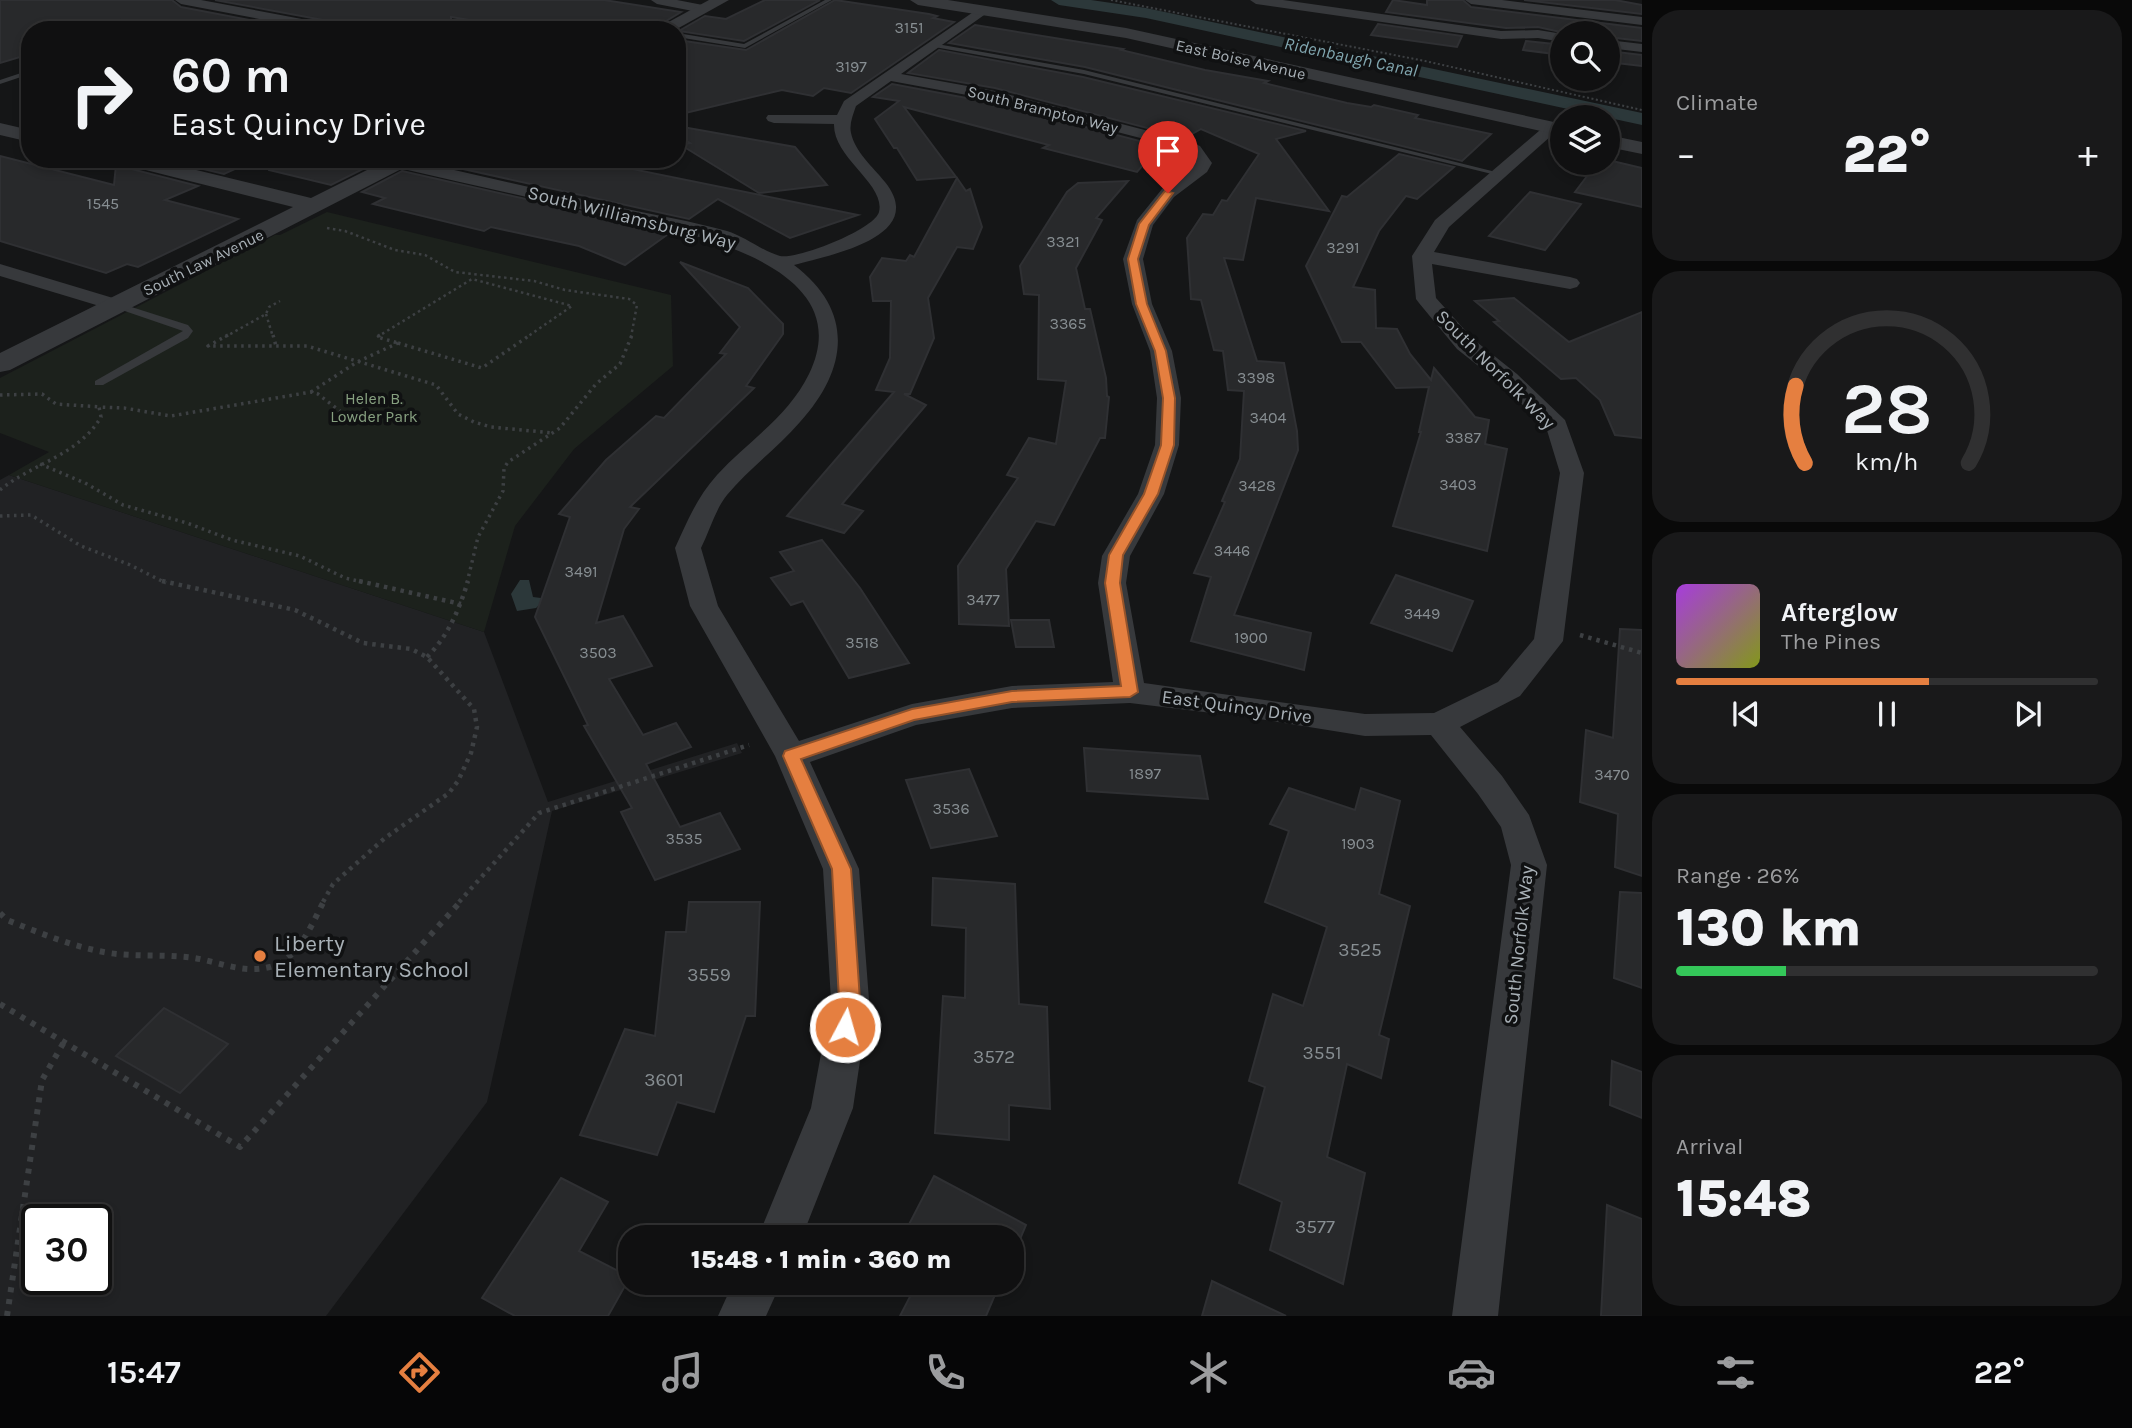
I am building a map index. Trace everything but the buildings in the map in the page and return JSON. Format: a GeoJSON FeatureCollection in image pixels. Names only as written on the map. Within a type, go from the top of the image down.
{"type":"FeatureCollection","features":[{"type":"Feature","properties":{"kind":"street"},"geometry":{"type":"LineString","coordinates":[[181,0],[293,21]]}},
{"type":"Feature","properties":{"kind":"street"},"geometry":{"type":"LineString","coordinates":[[657,0],[703,9]]}},
{"type":"Feature","properties":{"kind":"street"},"geometry":{"type":"LineString","coordinates":[[680,21],[721,0]]}},
{"type":"Feature","properties":{"kind":"street","name":"East Boise Avenue"},"geometry":{"type":"LineString","coordinates":[[918,0],[1126,33],[1550,127]]}},
{"type":"Feature","properties":{"kind":"street"},"geometry":{"type":"LineString","coordinates":[[1256,0],[1501,35],[1550,37]]}},
{"type":"Feature","properties":{"kind":"street"},"geometry":{"type":"LineString","coordinates":[[1471,0],[1642,21]]}},
{"type":"Feature","properties":{"kind":"street"},"geometry":{"type":"LineString","coordinates":[[268,16],[296,7]]}},
{"type":"Feature","properties":{"kind":"street"},"geometry":{"type":"LineString","coordinates":[[780,263],[863,237],[888,214],[890,204],[884,190],[852,153],[843,135],[843,120],[849,104],[982,10]]}},
{"type":"Feature","properties":{"kind":"street"},"geometry":{"type":"LineString","coordinates":[[1440,27],[1449,10]]}},
{"type":"Feature","properties":{"kind":"street"},"geometry":{"type":"LineString","coordinates":[[1620,45],[1642,48]]}},
{"type":"Feature","properties":{"kind":"street","name":"South Brampton Way"},"geometry":{"type":"LineString","coordinates":[[887,76],[1021,102],[1181,144],[1202,157],[1201,168],[1168,193],[1144,224],[1133,259],[1142,304],[1161,351],[1169,398],[1167,445],[1151,494],[1116,555],[1112,583],[1130,692]]}},
{"type":"Feature","properties":{"kind":"street"},"geometry":{"type":"LineString","coordinates":[[774,118],[843,120]]}},
{"type":"Feature","properties":{"kind":"street"},"geometry":{"type":"LineString","coordinates":[[0,129],[21,134]]}},
{"type":"Feature","properties":{"kind":"street"},"geometry":{"type":"LineString","coordinates":[[1550,135],[1442,223],[1422,256],[1570,283]]}},
{"type":"Feature","properties":{"kind":"street"},"geometry":{"type":"LineString","coordinates":[[1620,143],[1642,148]]}},
{"type":"Feature","properties":{"kind":"street"},"geometry":{"type":"LineString","coordinates":[[182,168],[318,216]]}},
{"type":"Feature","properties":{"kind":"street","name":"South Law Avenue"},"geometry":{"type":"LineString","coordinates":[[0,364],[116,304],[318,216],[392,168]]}},
{"type":"Feature","properties":{"kind":"street","name":"South Williamsburg Way"},"geometry":{"type":"LineString","coordinates":[[433,168],[723,236],[755,248],[780,263],[814,291],[830,323],[828,359],[803,405],[716,492],[688,548],[704,606],[791,756],[841,869],[850,1000],[832,1108],[785,1225]]}},
{"type":"Feature","properties":{"kind":"street","name":"South Norfolk Way"},"geometry":{"type":"LineString","coordinates":[[1422,256],[1426,299],[1465,345],[1509,379],[1557,425],[1572,473],[1548,641],[1509,689],[1439,724],[1490,785],[1517,824],[1530,865],[1475,1316]]}},
{"type":"Feature","properties":{"kind":"street"},"geometry":{"type":"LineString","coordinates":[[0,270],[116,304]]}},
{"type":"Feature","properties":{"kind":"street","name":"East Quincy Drive"},"geometry":{"type":"LineString","coordinates":[[791,756],[912,715],[1012,697],[1130,692],[1253,707],[1365,725],[1439,724]]}},
{"type":"Feature","properties":{"kind":"street"},"geometry":{"type":"LineString","coordinates":[[741,1316],[752,1295]]}},
{"type":"Feature","properties":{"kind":"lane"},"geometry":{"type":"LineString","coordinates":[[686,36],[745,46],[829,0]]}},
{"type":"Feature","properties":{"kind":"lane"},"geometry":{"type":"LineString","coordinates":[[931,45],[1083,72],[1500,174]]}},
{"type":"Feature","properties":{"kind":"lane"},"geometry":{"type":"LineString","coordinates":[[0,82],[21,74]]}},
{"type":"Feature","properties":{"kind":"lane"},"geometry":{"type":"LineString","coordinates":[[99,383],[184,336],[188,331],[184,327],[116,304]]}},
{"type":"Feature","properties":{"kind":"path"},"geometry":{"type":"LineString","coordinates":[[1111,0],[1411,59],[1642,110]]}},
{"type":"Feature","properties":{"kind":"path"},"geometry":{"type":"LineString","coordinates":[[318,216],[345,231],[395,250],[425,255],[442,267],[478,276],[534,281],[565,290],[629,299],[637,305],[628,349],[620,364],[596,384],[554,433],[508,462],[504,468],[503,491],[478,537],[476,555],[461,604],[442,642],[427,657]]}},
{"type":"Feature","properties":{"kind":"path"},"geometry":{"type":"LineString","coordinates":[[472,279],[572,306],[482,368],[377,337],[472,279],[478,276]]}},
{"type":"Feature","properties":{"kind":"path"},"geometry":{"type":"LineString","coordinates":[[279,301],[269,307],[266,314],[208,346],[307,346],[436,385],[458,414],[474,422],[491,427],[554,433]]}},
{"type":"Feature","properties":{"kind":"path"},"geometry":{"type":"LineString","coordinates":[[266,314],[276,346]]}},
{"type":"Feature","properties":{"kind":"path"},"geometry":{"type":"LineString","coordinates":[[0,395],[42,394],[56,404],[124,408],[171,416],[310,392],[357,362],[398,343]]}},
{"type":"Feature","properties":{"kind":"path"},"geometry":{"type":"LineString","coordinates":[[310,392],[318,394],[340,411]]}},
{"type":"Feature","properties":{"kind":"path"},"geometry":{"type":"LineString","coordinates":[[99,407],[108,403]]}},
{"type":"Feature","properties":{"kind":"path"},"geometry":{"type":"LineString","coordinates":[[0,490],[88,438],[101,417],[99,407]]}},
{"type":"Feature","properties":{"kind":"path"},"geometry":{"type":"LineString","coordinates":[[40,464],[85,483],[123,505],[187,523],[232,540],[300,556],[345,578],[461,604]]}},
{"type":"Feature","properties":{"kind":"path"},"geometry":{"type":"LineString","coordinates":[[0,516],[31,515],[80,546],[128,564],[166,583],[295,610],[363,643],[411,649],[427,657],[474,709],[477,727],[471,753],[458,781],[449,793],[385,838],[333,884],[304,939],[290,955],[274,966],[255,969],[230,968],[205,960],[177,956],[110,953],[67,943],[7,920],[0,913]]}},
{"type":"Feature","properties":{"kind":"path"},"geometry":{"type":"LineString","coordinates":[[1579,635],[1642,653]]}},
{"type":"Feature","properties":{"kind":"path"},"geometry":{"type":"LineString","coordinates":[[0,1004],[240,1147],[539,813],[749,745]]}},
{"type":"Feature","properties":{"kind":"path"},"geometry":{"type":"LineString","coordinates":[[8,1316],[42,1080],[64,1042]]}},
{"type":"Feature","properties":{"kind":"shaded area","name":"Liberty Elementary School"},"geometry":{"type":"Polygon","coordinates":[[[9,475],[484,632],[548,802],[737,743],[742,753],[552,811],[487,1102],[326,1316],[0,1316],[0,480],[9,475]]]}},
{"type":"Feature","properties":{"kind":"shaded area"},"geometry":{"type":"Polygon","coordinates":[[[520,580],[529,580],[533,597],[541,598],[541,603],[536,608],[517,611],[511,594],[520,580]]]}},
{"type":"Feature","properties":{"kind":"green space","name":"Helen B. Lowder Park"},"geometry":{"type":"Polygon","coordinates":[[[327,212],[671,295],[673,366],[574,449],[515,526],[484,632],[9,475],[49,452],[0,433],[0,378],[275,235],[327,212]]]}},
{"type":"Feature","properties":{"kind":"waterway","name":"Ridenbaugh Canal"},"geometry":{"type":"LineString","coordinates":[[1059,0],[1146,13],[1642,119]]}},
{"type":"Feature","properties":{"kind":"place","name":"Liberty Elementary School"},"geometry":{"type":"Point","coordinates":[260,956]}},
{"type":"Feature","properties":{"kind":"route"},"geometry":{"type":"LineString","coordinates":[[845,1027],[850,1000],[841,869],[791,756],[912,715],[1012,697],[1130,692],[1112,583],[1116,555],[1151,494],[1167,445],[1169,398],[1161,351],[1142,304],[1133,259],[1144,224],[1168,193]]}}]}
